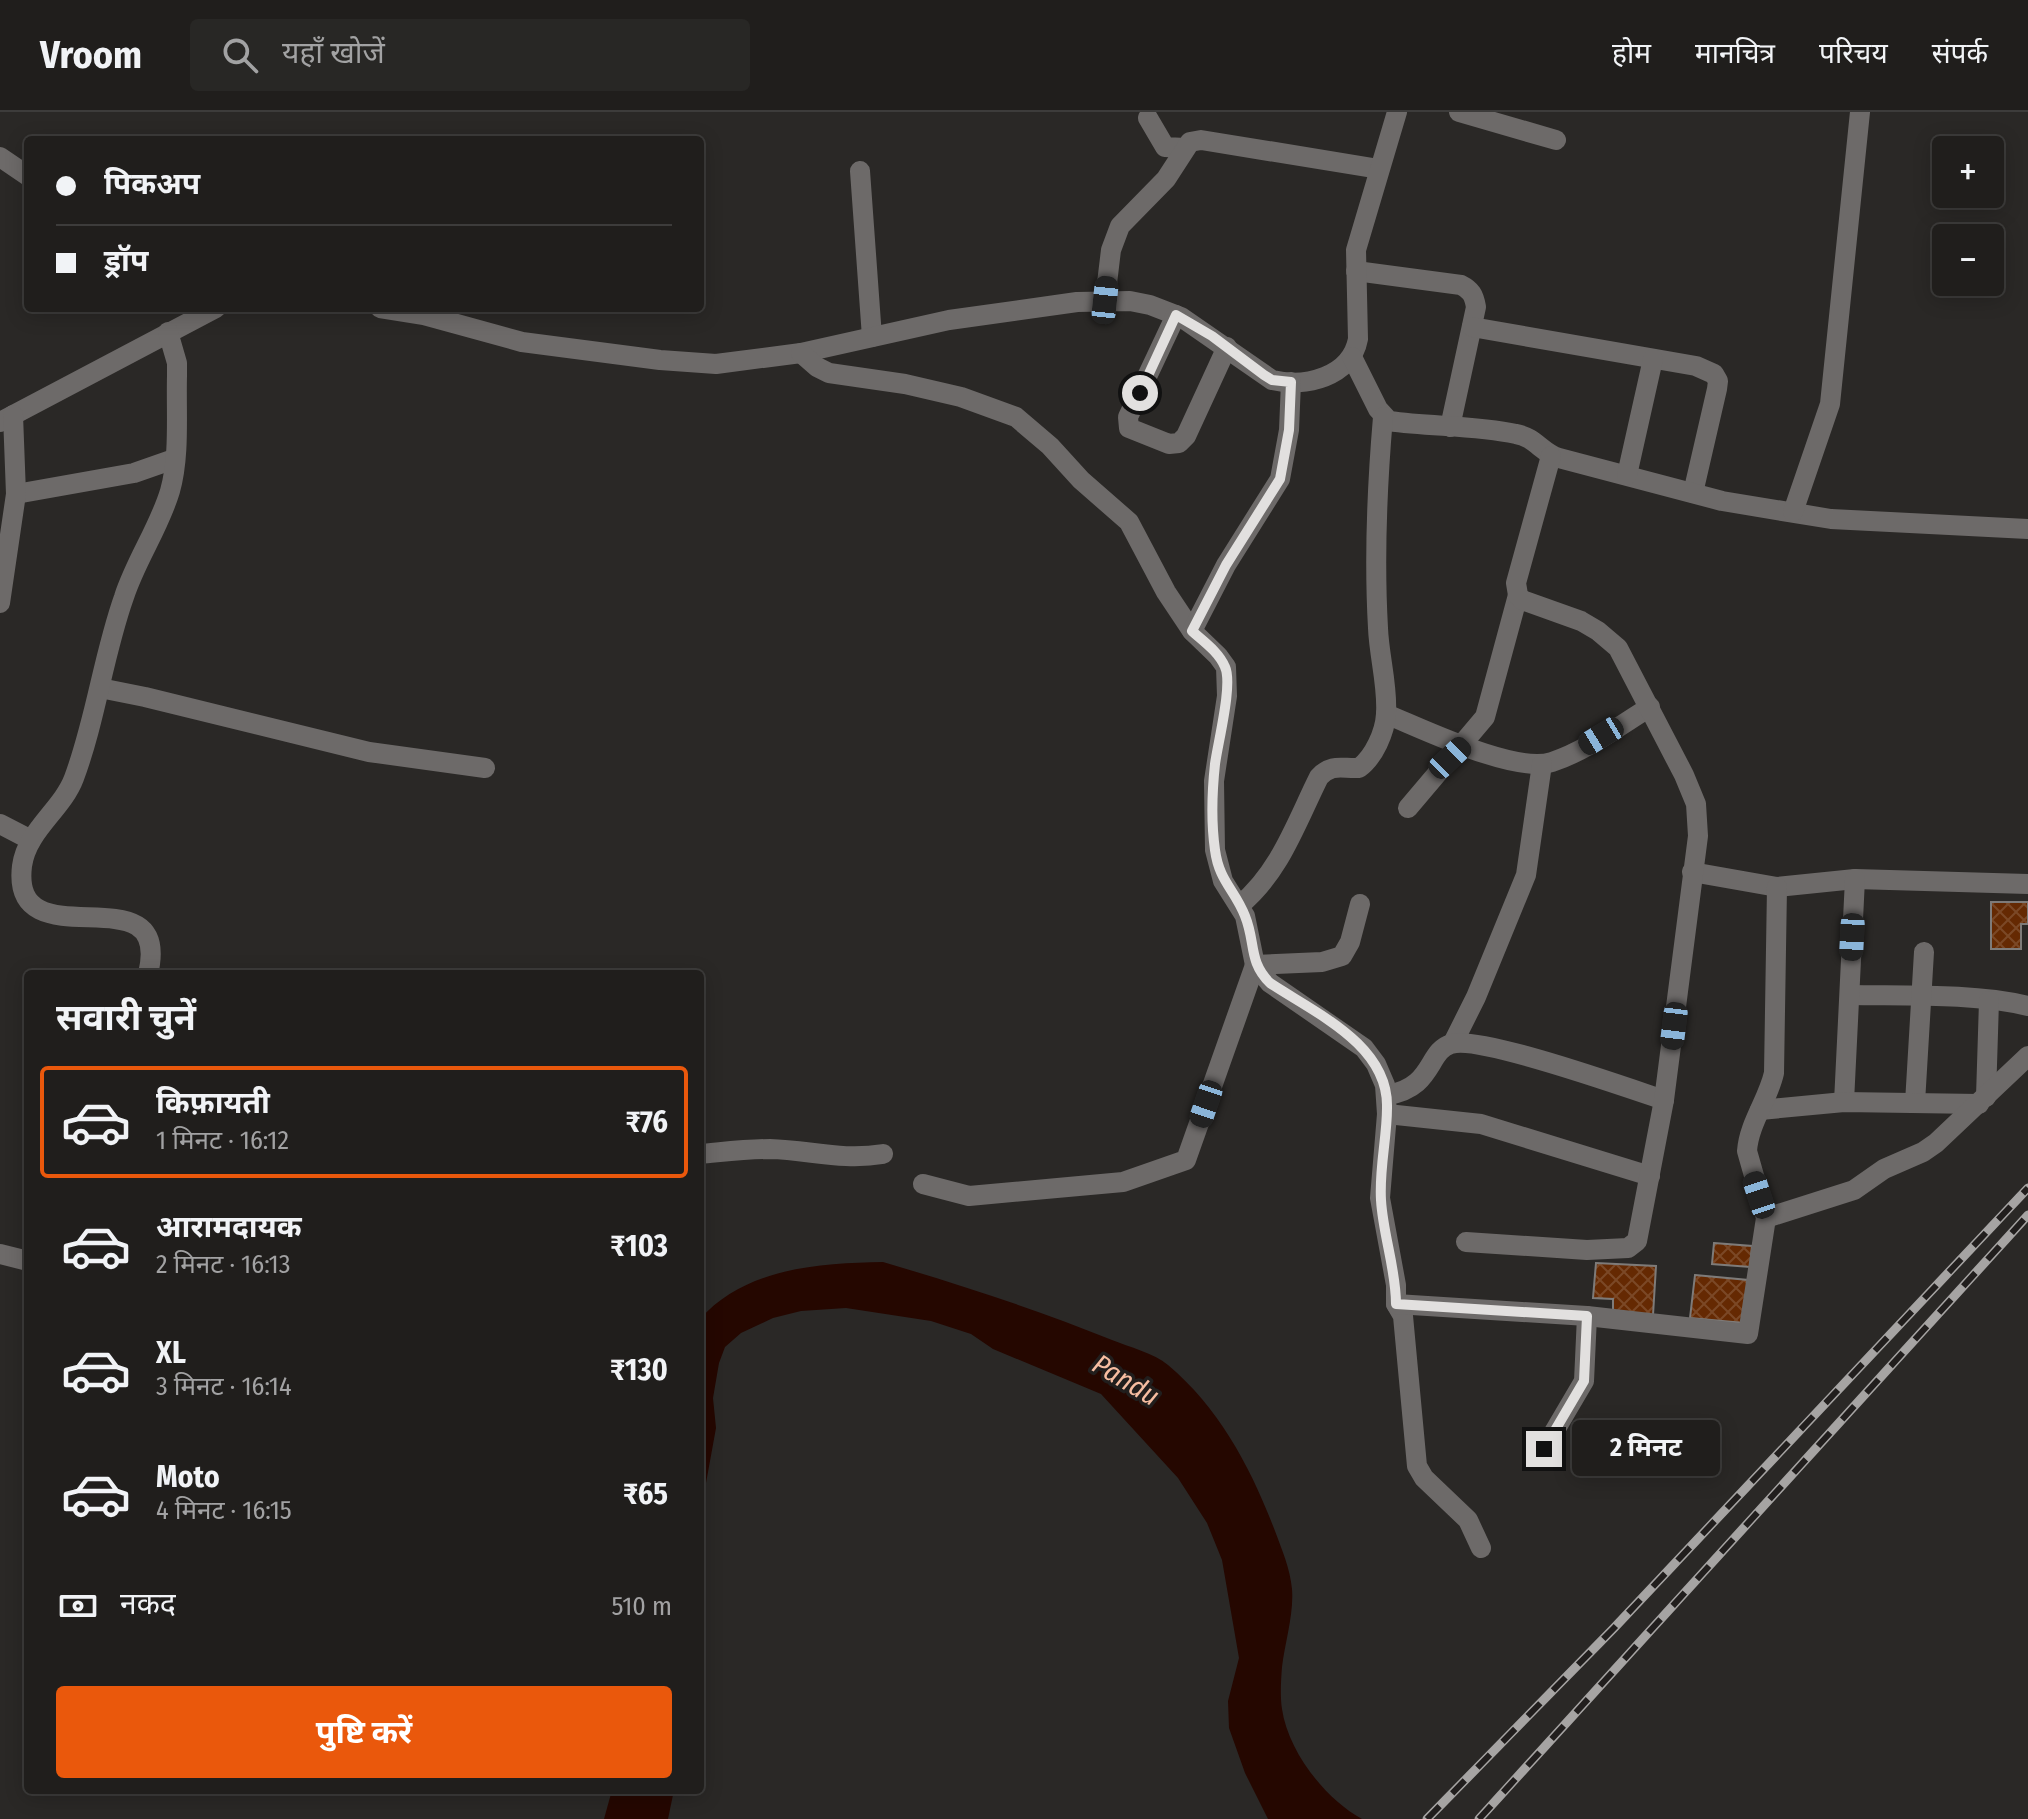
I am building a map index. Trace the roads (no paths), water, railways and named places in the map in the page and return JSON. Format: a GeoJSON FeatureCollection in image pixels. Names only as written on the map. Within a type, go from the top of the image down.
{"type":"FeatureCollection","features":[{"type":"Feature","properties":{"kind":"street"},"geometry":{"type":"LineString","coordinates":[[401,312],[453,322],[522,342],[716,364],[801,353],[962,318],[1105,300],[1150,305],[1176,315],[1272,380],[1291,382],[1325,377],[1346,365],[1358,339],[1356,271],[1359,236],[1397,112]]}},
{"type":"Feature","properties":{"kind":"street"},"geometry":{"type":"LineString","coordinates":[[1459,112],[1556,140]]}},
{"type":"Feature","properties":{"kind":"street"},"geometry":{"type":"LineString","coordinates":[[1793,512],[1830,404],[1860,112]]}},
{"type":"Feature","properties":{"kind":"street"},"geometry":{"type":"LineString","coordinates":[[1148,118],[1165,147],[1185,148]]}},
{"type":"Feature","properties":{"kind":"street"},"geometry":{"type":"LineString","coordinates":[[1105,300],[1111,250],[1120,226],[1166,179],[1190,142],[1201,140],[1379,169]]}},
{"type":"Feature","properties":{"kind":"street"},"geometry":{"type":"LineString","coordinates":[[0,157],[24,173]]}},
{"type":"Feature","properties":{"kind":"street"},"geometry":{"type":"LineString","coordinates":[[860,171],[872,337]]}},
{"type":"Feature","properties":{"kind":"street"},"geometry":{"type":"LineString","coordinates":[[1356,271],[1461,285],[1469,289],[1474,297],[1476,307],[1450,427]]}},
{"type":"Feature","properties":{"kind":"street"},"geometry":{"type":"LineString","coordinates":[[0,603],[16,494],[6,419],[208,312]]}},
{"type":"Feature","properties":{"kind":"street"},"geometry":{"type":"LineString","coordinates":[[1176,315],[1128,417],[1129,428],[1169,444],[1179,443],[1186,436],[1227,347]]}},
{"type":"Feature","properties":{"kind":"street"},"geometry":{"type":"LineString","coordinates":[[1472,327],[1653,359],[1708,370],[1714,374],[1718,381],[1693,493]]}},
{"type":"Feature","properties":{"kind":"street"},"geometry":{"type":"LineString","coordinates":[[148,970],[150,939],[145,929],[137,924],[47,913],[24,896],[22,866],[31,840],[69,791],[123,597],[160,520],[171,489],[177,363],[168,332]]}},
{"type":"Feature","properties":{"kind":"street"},"geometry":{"type":"LineString","coordinates":[[801,353],[829,373],[905,384],[961,397],[1016,417],[1029,426],[1081,480],[1129,522],[1166,592],[1192,631],[1218,656],[1228,676],[1214,781],[1214,836],[1223,881],[1240,905],[1249,927],[1255,965],[1186,1160],[1123,1182],[969,1196],[923,1184]]}},
{"type":"Feature","properties":{"kind":"street"},"geometry":{"type":"LineString","coordinates":[[1352,357],[1383,417],[1389,421],[1515,433],[1535,441],[1551,456],[1722,501],[1857,521],[2028,529]]}},
{"type":"Feature","properties":{"kind":"street"},"geometry":{"type":"LineString","coordinates":[[1627,475],[1653,359]]}},
{"type":"Feature","properties":{"kind":"street"},"geometry":{"type":"LineString","coordinates":[[1192,631],[1226,565],[1280,479],[1289,430],[1291,382]]}},
{"type":"Feature","properties":{"kind":"street"},"geometry":{"type":"LineString","coordinates":[[1240,905],[1262,885],[1277,863],[1319,777],[1337,766],[1359,768],[1365,764],[1384,728],[1386,714],[1377,626],[1378,498],[1383,417]]}},
{"type":"Feature","properties":{"kind":"street"},"geometry":{"type":"LineString","coordinates":[[1408,808],[1481,724],[1488,710],[1518,595],[1516,583],[1551,456]]}},
{"type":"Feature","properties":{"kind":"street"},"geometry":{"type":"LineString","coordinates":[[16,494],[134,473],[174,459]]}},
{"type":"Feature","properties":{"kind":"street"},"geometry":{"type":"LineString","coordinates":[[1466,1242],[1587,1250],[1628,1248],[1637,1241],[1664,1100],[1698,836],[1696,804],[1684,775],[1618,648],[1581,621],[1522,600],[1518,595]]}},
{"type":"Feature","properties":{"kind":"street"},"geometry":{"type":"LineString","coordinates":[[100,688],[369,752],[485,768]]}},
{"type":"Feature","properties":{"kind":"street"},"geometry":{"type":"LineString","coordinates":[[1386,714],[1463,745],[1516,762],[1542,764],[1576,751],[1650,707]]}},
{"type":"Feature","properties":{"kind":"street"},"geometry":{"type":"LineString","coordinates":[[1387,1104],[1416,1084],[1441,1051],[1453,1043],[1476,997],[1526,875],[1542,764]]}},
{"type":"Feature","properties":{"kind":"street"},"geometry":{"type":"LineString","coordinates":[[0,824],[31,840]]}},
{"type":"Feature","properties":{"kind":"street"},"geometry":{"type":"LineString","coordinates":[[1692,872],[1777,887],[1855,879],[2028,884]]}},
{"type":"Feature","properties":{"kind":"street"},"geometry":{"type":"LineString","coordinates":[[1844,1102],[1855,879]]}},
{"type":"Feature","properties":{"kind":"street"},"geometry":{"type":"LineString","coordinates":[[1396,1304],[1587,1316],[1748,1334],[1766,1218],[1747,1151],[1774,1073],[1777,887]]}},
{"type":"Feature","properties":{"kind":"street"},"geometry":{"type":"LineString","coordinates":[[1255,965],[1322,962],[1342,956],[1350,942],[1360,904]]}},
{"type":"Feature","properties":{"kind":"street"},"geometry":{"type":"LineString","coordinates":[[1915,1103],[1924,952]]}},
{"type":"Feature","properties":{"kind":"street"},"geometry":{"type":"LineString","coordinates":[[1255,965],[1270,983],[1364,1048],[1376,1064],[1387,1104],[1380,1198],[1396,1285],[1396,1304],[1403,1316],[1417,1466],[1424,1478],[1468,1520],[1481,1548]]}},
{"type":"Feature","properties":{"kind":"street"},"geometry":{"type":"LineString","coordinates":[[1850,995],[1989,1001],[2028,1006]]}},
{"type":"Feature","properties":{"kind":"street"},"geometry":{"type":"LineString","coordinates":[[1982,1100],[1989,1001]]}},
{"type":"Feature","properties":{"kind":"street"},"geometry":{"type":"LineString","coordinates":[[1453,1043],[1508,1051],[1664,1100]]}},
{"type":"Feature","properties":{"kind":"street"},"geometry":{"type":"LineString","coordinates":[[1766,1218],[1854,1190],[1884,1169],[1923,1152],[2028,1056]]}},
{"type":"Feature","properties":{"kind":"street"},"geometry":{"type":"LineString","coordinates":[[1760,1110],[1844,1102],[1982,1100]]}},
{"type":"Feature","properties":{"kind":"street"},"geometry":{"type":"LineString","coordinates":[[1387,1104],[1481,1124],[1650,1176]]}},
{"type":"Feature","properties":{"kind":"street"},"geometry":{"type":"LineString","coordinates":[[704,1154],[770,1149],[838,1158],[883,1154]]}},
{"type":"Feature","properties":{"kind":"street"},"geometry":{"type":"LineString","coordinates":[[0,1254],[24,1260]]}},
{"type":"Feature","properties":{"kind":"street"},"geometry":{"type":"LineString","coordinates":[[1544,1449],[1584,1381],[1587,1316]]}},
{"type":"Feature","properties":{"kind":"water","name":"Pandu"},"geometry":{"type":"Polygon","coordinates":[[[883,1262],[1028,1308],[1149,1354],[1168,1365],[1187,1382],[1218,1420],[1244,1462],[1285,1559],[1292,1589],[1292,1608],[1281,1688],[1282,1709],[1292,1741],[1322,1786],[1362,1819],[1268,1819],[1245,1773],[1229,1728],[1228,1701],[1239,1658],[1222,1560],[1207,1523],[1178,1478],[1101,1394],[993,1349],[971,1334],[931,1321],[846,1308],[801,1311],[773,1318],[741,1333],[725,1347],[713,1398],[716,1428],[704,1494],[704,1315],[718,1302],[761,1279],[834,1264],[883,1262]]]}},
{"type":"Feature","properties":{"kind":"water"},"geometry":{"type":"Polygon","coordinates":[[[611,1794],[673,1794],[668,1819],[604,1819],[611,1794]]]}},
{"type":"Feature","properties":{"kind":"railway"},"geometry":{"type":"LineString","coordinates":[[1427,1819],[1614,1628],[2028,1188]]}},
{"type":"Feature","properties":{"kind":"railway"},"geometry":{"type":"LineString","coordinates":[[1479,1819],[2028,1215]]}}]}
